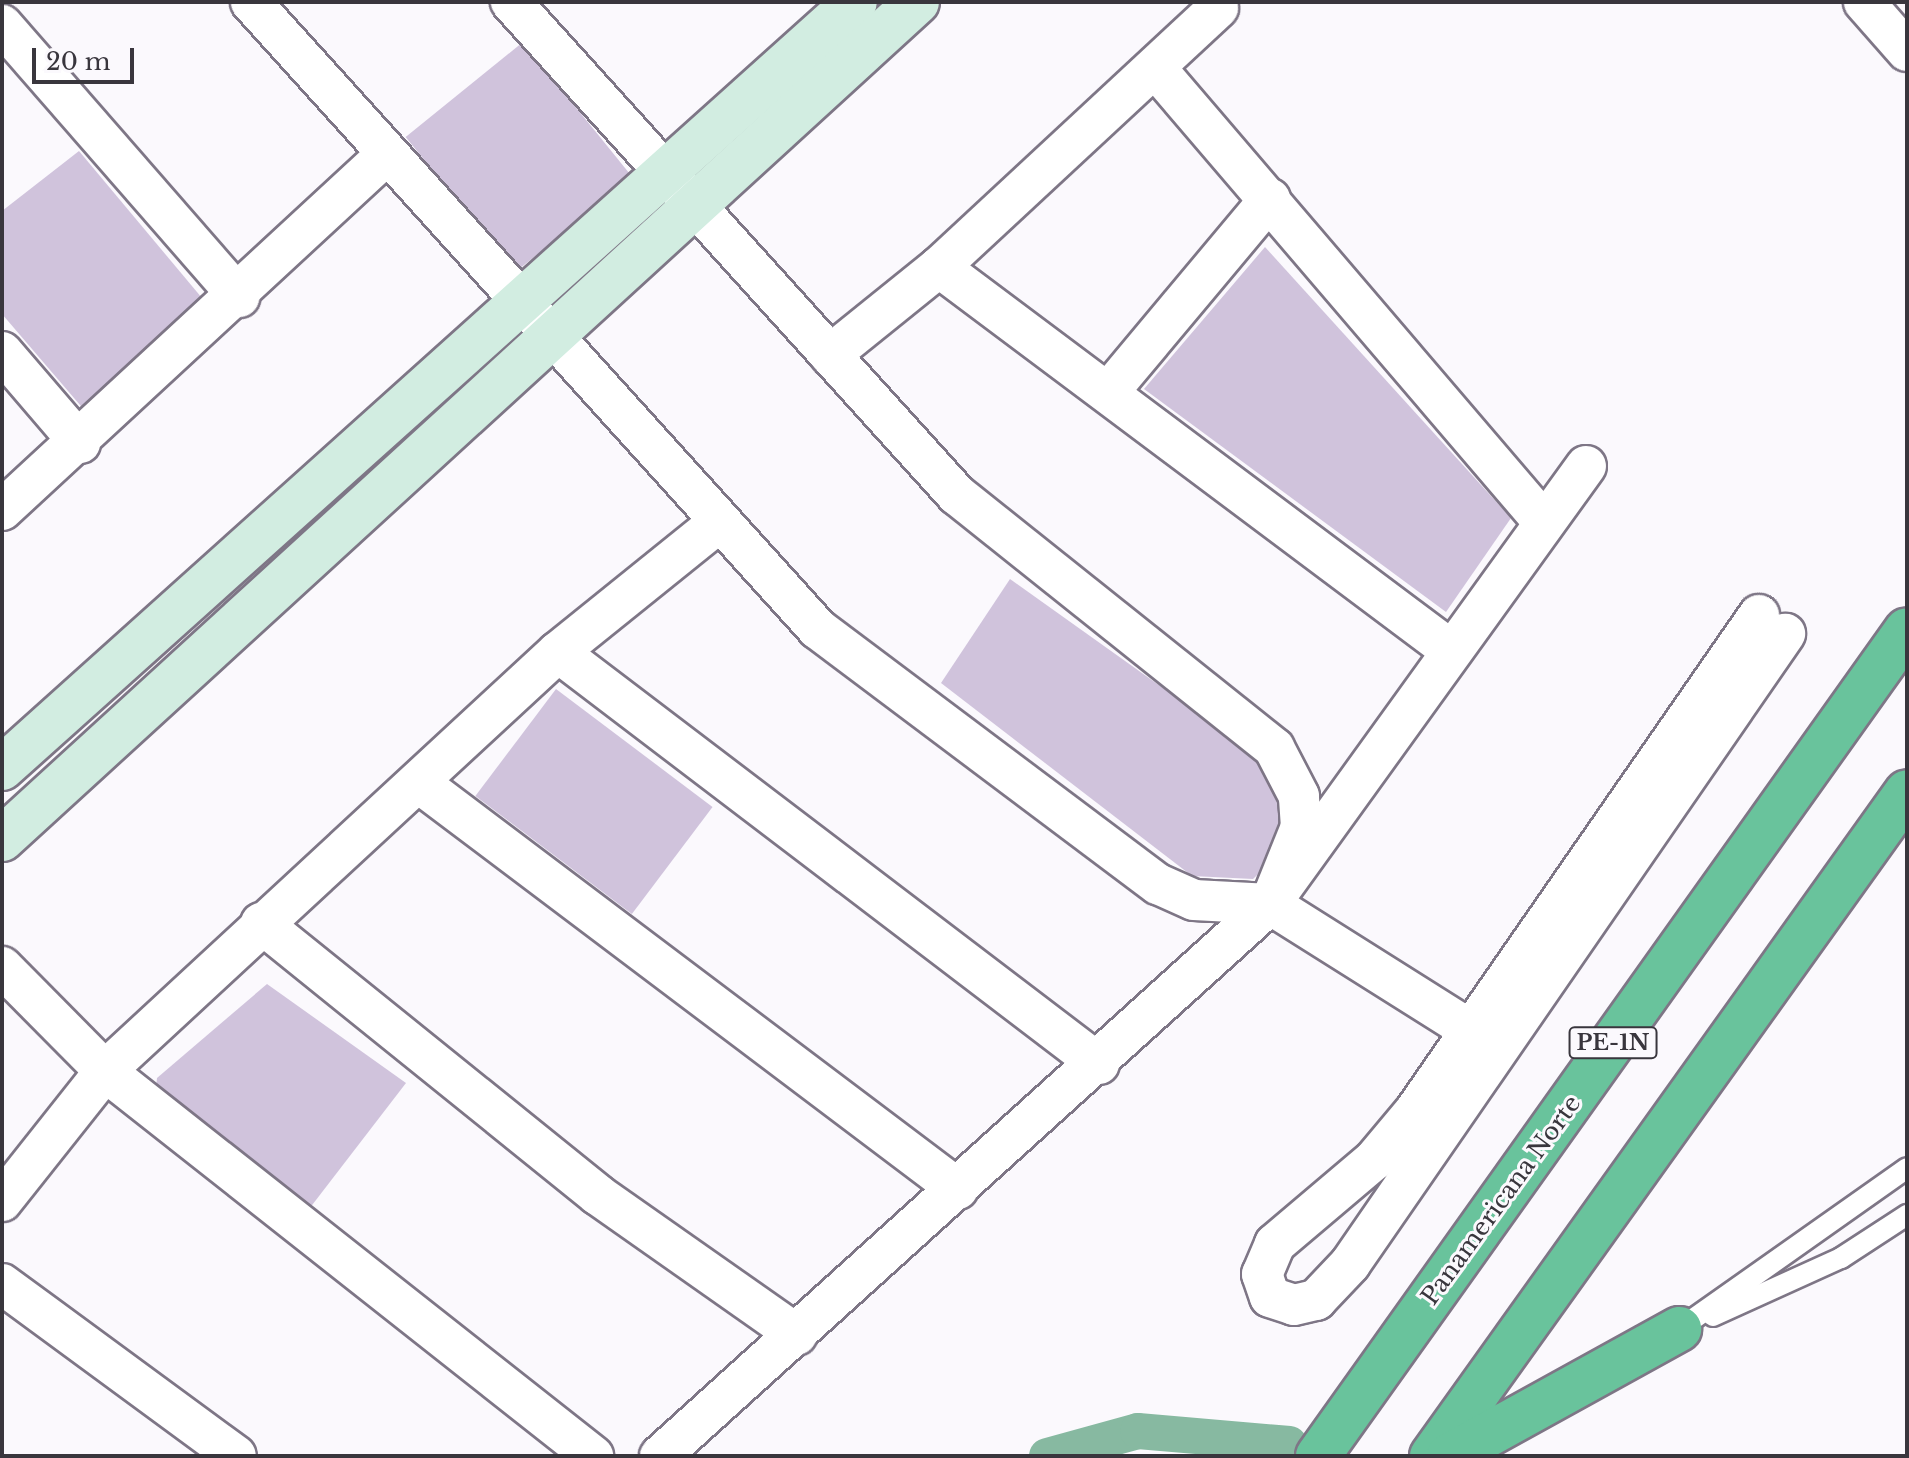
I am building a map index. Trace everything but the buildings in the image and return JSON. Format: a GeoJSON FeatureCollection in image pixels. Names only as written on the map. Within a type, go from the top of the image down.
{"type":"FeatureCollection","features":[{"type":"Feature","properties":{"kind":"highway","name":"Panamericana Norte"},"geometry":{"type":"LineString","coordinates":[[1318,1456],[1907,630]]}},
{"type":"Feature","properties":{"kind":"highway"},"geometry":{"type":"LineString","coordinates":[[1432,1456],[1907,792]]}},
{"type":"Feature","properties":{"kind":"highway"},"geometry":{"type":"LineString","coordinates":[[1449,1456],[1679,1329]]}},
{"type":"Feature","properties":{"kind":"street"},"geometry":{"type":"LineString","coordinates":[[251,2],[385,156],[558,338],[718,523],[818,629],[1158,884],[1194,900],[1270,904],[1485,1039]]}},
{"type":"Feature","properties":{"kind":"street"},"geometry":{"type":"LineString","coordinates":[[2,768],[855,2]]}},
{"type":"Feature","properties":{"kind":"street"},"geometry":{"type":"LineString","coordinates":[[2,839],[558,338],[917,2]]}},
{"type":"Feature","properties":{"kind":"street"},"geometry":{"type":"LineString","coordinates":[[1864,2],[1907,51]]}},
{"type":"Feature","properties":{"kind":"street"},"geometry":{"type":"LineString","coordinates":[[515,3],[694,209],[957,495],[1274,748],[1299,796],[1301,827],[1270,904]]}},
{"type":"Feature","properties":{"kind":"street"},"geometry":{"type":"LineString","coordinates":[[830,355],[939,267],[1158,71],[1218,8]]}},
{"type":"Feature","properties":{"kind":"street"},"geometry":{"type":"LineString","coordinates":[[2,25],[239,297]]}},
{"type":"Feature","properties":{"kind":"street"},"geometry":{"type":"LineString","coordinates":[[1158,71],[1542,520]]}},
{"type":"Feature","properties":{"kind":"street"},"geometry":{"type":"LineString","coordinates":[[2,510],[239,297],[385,156]]}},
{"type":"Feature","properties":{"kind":"street"},"geometry":{"type":"LineString","coordinates":[[1111,389],[1270,199]]}},
{"type":"Feature","properties":{"kind":"street"},"geometry":{"type":"LineString","coordinates":[[939,267],[1111,389],[1449,649]]}},
{"type":"Feature","properties":{"kind":"street"},"geometry":{"type":"LineString","coordinates":[[2,352],[80,443]]}},
{"type":"Feature","properties":{"kind":"street"},"geometry":{"type":"LineString","coordinates":[[660,1456],[1099,1064],[1270,904],[1542,520],[1586,466]]}},
{"type":"Feature","properties":{"kind":"street"},"geometry":{"type":"LineString","coordinates":[[2,1201],[105,1071],[261,923],[558,652],[718,523]]}},
{"type":"Feature","properties":{"kind":"street"},"geometry":{"type":"LineString","coordinates":[[1485,1039],[1374,1160],[1275,1244],[1262,1274],[1270,1297],[1294,1305],[1316,1300],[1350,1264],[1485,1039],[1772,624]]}},
{"type":"Feature","properties":{"kind":"street"},"geometry":{"type":"LineString","coordinates":[[558,652],[1099,1064]]}},
{"type":"Feature","properties":{"kind":"street"},"geometry":{"type":"LineString","coordinates":[[418,782],[958,1189]]}},
{"type":"Feature","properties":{"kind":"street"},"geometry":{"type":"LineString","coordinates":[[261,923],[598,1195],[797,1335]]}},
{"type":"Feature","properties":{"kind":"street"},"geometry":{"type":"LineString","coordinates":[[2,967],[105,1071],[593,1456]]}},
{"type":"Feature","properties":{"kind":"street"},"geometry":{"type":"LineString","coordinates":[[2,1284],[236,1456]]}},
{"type":"Feature","properties":{"kind":"lane"},"geometry":{"type":"LineString","coordinates":[[1679,1329],[1907,1168]]}},
{"type":"Feature","properties":{"kind":"lane"},"geometry":{"type":"LineString","coordinates":[[1679,1329],[1777,1291],[1907,1215]]}},
{"type":"Feature","properties":{"kind":"shaded area"},"geometry":{"type":"Polygon","coordinates":[[[523,42],[633,177],[515,272],[406,137],[523,42]]]}},
{"type":"Feature","properties":{"kind":"shaded area"},"geometry":{"type":"Polygon","coordinates":[[[79,151],[207,304],[86,412],[2,314],[2,211],[79,151]]]}},
{"type":"Feature","properties":{"kind":"shaded area"},"geometry":{"type":"Polygon","coordinates":[[[1265,247],[1511,518],[1446,612],[1144,389],[1265,247]]]}},
{"type":"Feature","properties":{"kind":"shaded area"},"geometry":{"type":"Polygon","coordinates":[[[1010,579],[1292,780],[1293,841],[1253,879],[1192,876],[941,683],[1010,579]]]}},
{"type":"Feature","properties":{"kind":"shaded area"},"geometry":{"type":"Polygon","coordinates":[[[556,689],[713,807],[632,914],[475,796],[556,689]]]}},
{"type":"Feature","properties":{"kind":"shaded area"},"geometry":{"type":"Polygon","coordinates":[[[267,984],[406,1083],[306,1213],[154,1109],[157,1078],[267,984]]]}},
{"type":"Feature","properties":{"kind":"waterway"},"geometry":{"type":"LineString","coordinates":[[1047,1456],[1138,1431],[1289,1444]]}}]}
